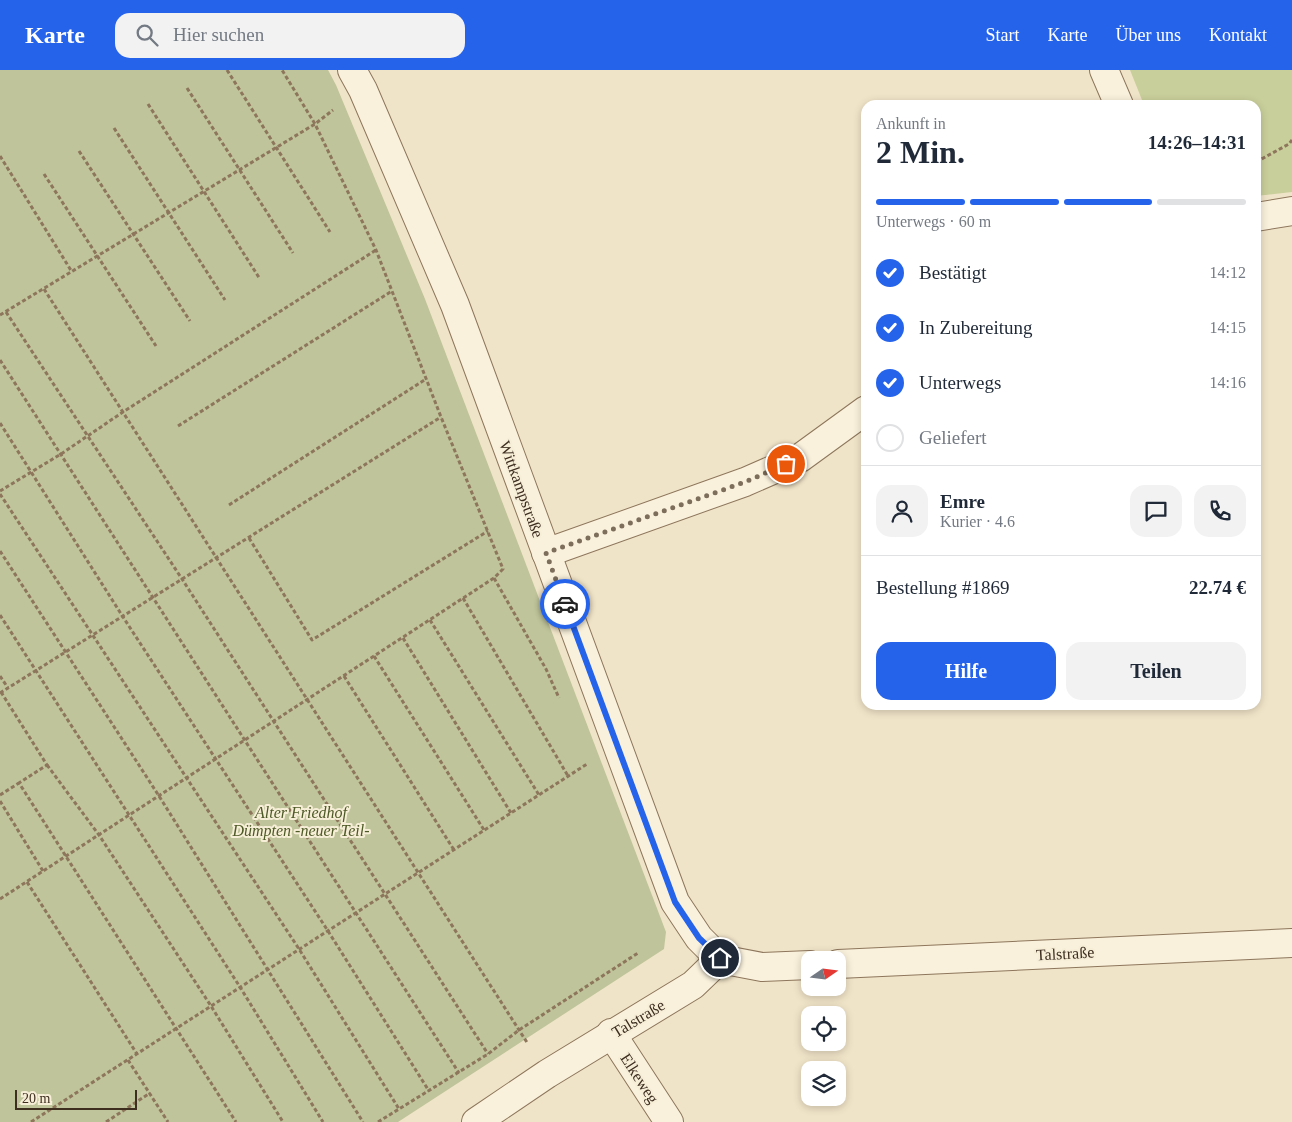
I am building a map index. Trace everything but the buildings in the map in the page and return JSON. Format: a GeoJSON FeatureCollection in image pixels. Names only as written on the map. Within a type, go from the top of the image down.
{"type":"FeatureCollection","features":[{"type":"Feature","properties":{"kind":"street"},"geometry":{"type":"LineString","coordinates":[[1104,70],[1117,100]]}},
{"type":"Feature","properties":{"kind":"street","name":"Wittkampstraße"},"geometry":{"type":"LineString","coordinates":[[358,80],[454,305],[675,902],[699,938],[720,958]]}},
{"type":"Feature","properties":{"kind":"street"},"geometry":{"type":"LineString","coordinates":[[1261,216],[1292,211]]}},
{"type":"Feature","properties":{"kind":"street"},"geometry":{"type":"LineString","coordinates":[[546,553],[745,482],[800,458],[861,414]]}},
{"type":"Feature","properties":{"kind":"street","name":"Talstraße"},"geometry":{"type":"LineString","coordinates":[[846,964],[1292,943]]}},
{"type":"Feature","properties":{"kind":"street"},"geometry":{"type":"LineString","coordinates":[[720,958],[762,967],[801,965]]}},
{"type":"Feature","properties":{"kind":"street","name":"Talstraße"},"geometry":{"type":"LineString","coordinates":[[476,1122],[547,1074],[693,985],[720,958]]}},
{"type":"Feature","properties":{"kind":"street","name":"Elkeweg"},"geometry":{"type":"LineString","coordinates":[[611,1034],[669,1122]]}},
{"type":"Feature","properties":{"kind":"path"},"geometry":{"type":"LineString","coordinates":[[227,70],[330,232]]}},
{"type":"Feature","properties":{"kind":"path"},"geometry":{"type":"LineString","coordinates":[[0,898],[403,638],[494,578],[504,569],[441,417],[376,250],[315,124],[282,70]]}},
{"type":"Feature","properties":{"kind":"path"},"geometry":{"type":"LineString","coordinates":[[0,315],[315,124],[358,80]]}},
{"type":"Feature","properties":{"kind":"path"},"geometry":{"type":"LineString","coordinates":[[188,88],[293,253]]}},
{"type":"Feature","properties":{"kind":"path"},"geometry":{"type":"LineString","coordinates":[[148,104],[260,279]]}},
{"type":"Feature","properties":{"kind":"path"},"geometry":{"type":"LineString","coordinates":[[114,128],[225,300]]}},
{"type":"Feature","properties":{"kind":"path"},"geometry":{"type":"LineString","coordinates":[[1261,159],[1289,144],[1292,140]]}},
{"type":"Feature","properties":{"kind":"path"},"geometry":{"type":"LineString","coordinates":[[79,151],[190,321]]}},
{"type":"Feature","properties":{"kind":"path"},"geometry":{"type":"LineString","coordinates":[[0,156],[72,272]]}},
{"type":"Feature","properties":{"kind":"path"},"geometry":{"type":"LineString","coordinates":[[44,174],[156,346]]}},
{"type":"Feature","properties":{"kind":"path"},"geometry":{"type":"LineString","coordinates":[[376,250],[0,492],[299,949],[399,1109]]}},
{"type":"Feature","properties":{"kind":"path"},"geometry":{"type":"LineString","coordinates":[[44,289],[547,1074]]}},
{"type":"Feature","properties":{"kind":"path"},"geometry":{"type":"LineString","coordinates":[[178,426],[392,291]]}},
{"type":"Feature","properties":{"kind":"path"},"geometry":{"type":"LineString","coordinates":[[6,312],[182,580],[488,1054]]}},
{"type":"Feature","properties":{"kind":"path"},"geometry":{"type":"LineString","coordinates":[[0,360],[459,1073]]}},
{"type":"Feature","properties":{"kind":"path"},"geometry":{"type":"LineString","coordinates":[[229,505],[426,378]]}},
{"type":"Feature","properties":{"kind":"path"},"geometry":{"type":"LineString","coordinates":[[283,1122],[211,1006],[99,835],[47,765],[0,693],[441,417]]}},
{"type":"Feature","properties":{"kind":"path"},"geometry":{"type":"LineString","coordinates":[[0,423],[429,1091]]}},
{"type":"Feature","properties":{"kind":"path"},"geometry":{"type":"LineString","coordinates":[[249,538],[312,640],[488,531]]}},
{"type":"Feature","properties":{"kind":"path"},"geometry":{"type":"LineString","coordinates":[[0,551],[269,969],[363,1122]]}},
{"type":"Feature","properties":{"kind":"path"},"geometry":{"type":"LineString","coordinates":[[494,578],[546,669],[562,703]]}},
{"type":"Feature","properties":{"kind":"path"},"geometry":{"type":"LineString","coordinates":[[463,598],[568,776]]}},
{"type":"Feature","properties":{"kind":"path"},"geometry":{"type":"LineString","coordinates":[[0,616],[240,987],[324,1122]]}},
{"type":"Feature","properties":{"kind":"path"},"geometry":{"type":"LineString","coordinates":[[430,620],[539,795]]}},
{"type":"Feature","properties":{"kind":"path"},"geometry":{"type":"LineString","coordinates":[[403,638],[511,813]]}},
{"type":"Feature","properties":{"kind":"path"},"geometry":{"type":"LineString","coordinates":[[374,656],[484,830]]}},
{"type":"Feature","properties":{"kind":"path"},"geometry":{"type":"LineString","coordinates":[[0,676],[8,688]]}},
{"type":"Feature","properties":{"kind":"path"},"geometry":{"type":"LineString","coordinates":[[344,676],[454,850]]}},
{"type":"Feature","properties":{"kind":"path"},"geometry":{"type":"LineString","coordinates":[[31,1122],[589,762]]}},
{"type":"Feature","properties":{"kind":"path"},"geometry":{"type":"LineString","coordinates":[[0,795],[47,765]]}},
{"type":"Feature","properties":{"kind":"path"},"geometry":{"type":"LineString","coordinates":[[19,783],[236,1122]]}},
{"type":"Feature","properties":{"kind":"path"},"geometry":{"type":"LineString","coordinates":[[0,801],[43,872]]}},
{"type":"Feature","properties":{"kind":"path"},"geometry":{"type":"LineString","coordinates":[[27,882],[137,1054]]}},
{"type":"Feature","properties":{"kind":"path"},"geometry":{"type":"LineString","coordinates":[[378,1122],[459,1073],[519,1030],[638,953]]}},
{"type":"Feature","properties":{"kind":"path"},"geometry":{"type":"LineString","coordinates":[[128,1060],[168,1122]]}},
{"type":"Feature","properties":{"kind":"path"},"geometry":{"type":"LineString","coordinates":[[106,1122],[150,1093]]}},
{"type":"Feature","properties":{"kind":"green space","name":"Alter Friedhof Dümpten -neuer Teil-"},"geometry":{"type":"Polygon","coordinates":[[[0,70],[328,70],[336,85],[425,299],[666,932],[664,949],[398,1122],[0,1122],[0,70]]]}},
{"type":"Feature","properties":{"kind":"green space"},"geometry":{"type":"Polygon","coordinates":[[[1130,70],[1292,70],[1292,192],[1261,195],[1261,100],[1142,100],[1130,70]]]}},
{"type":"Feature","properties":{"kind":"way so far"},"geometry":{"type":"LineString","coordinates":[[565,604],[546,553],[745,482],[786,464]]}},
{"type":"Feature","properties":{"kind":"route"},"geometry":{"type":"LineString","coordinates":[[565,604],[675,902],[699,938],[720,958]]}}]}
